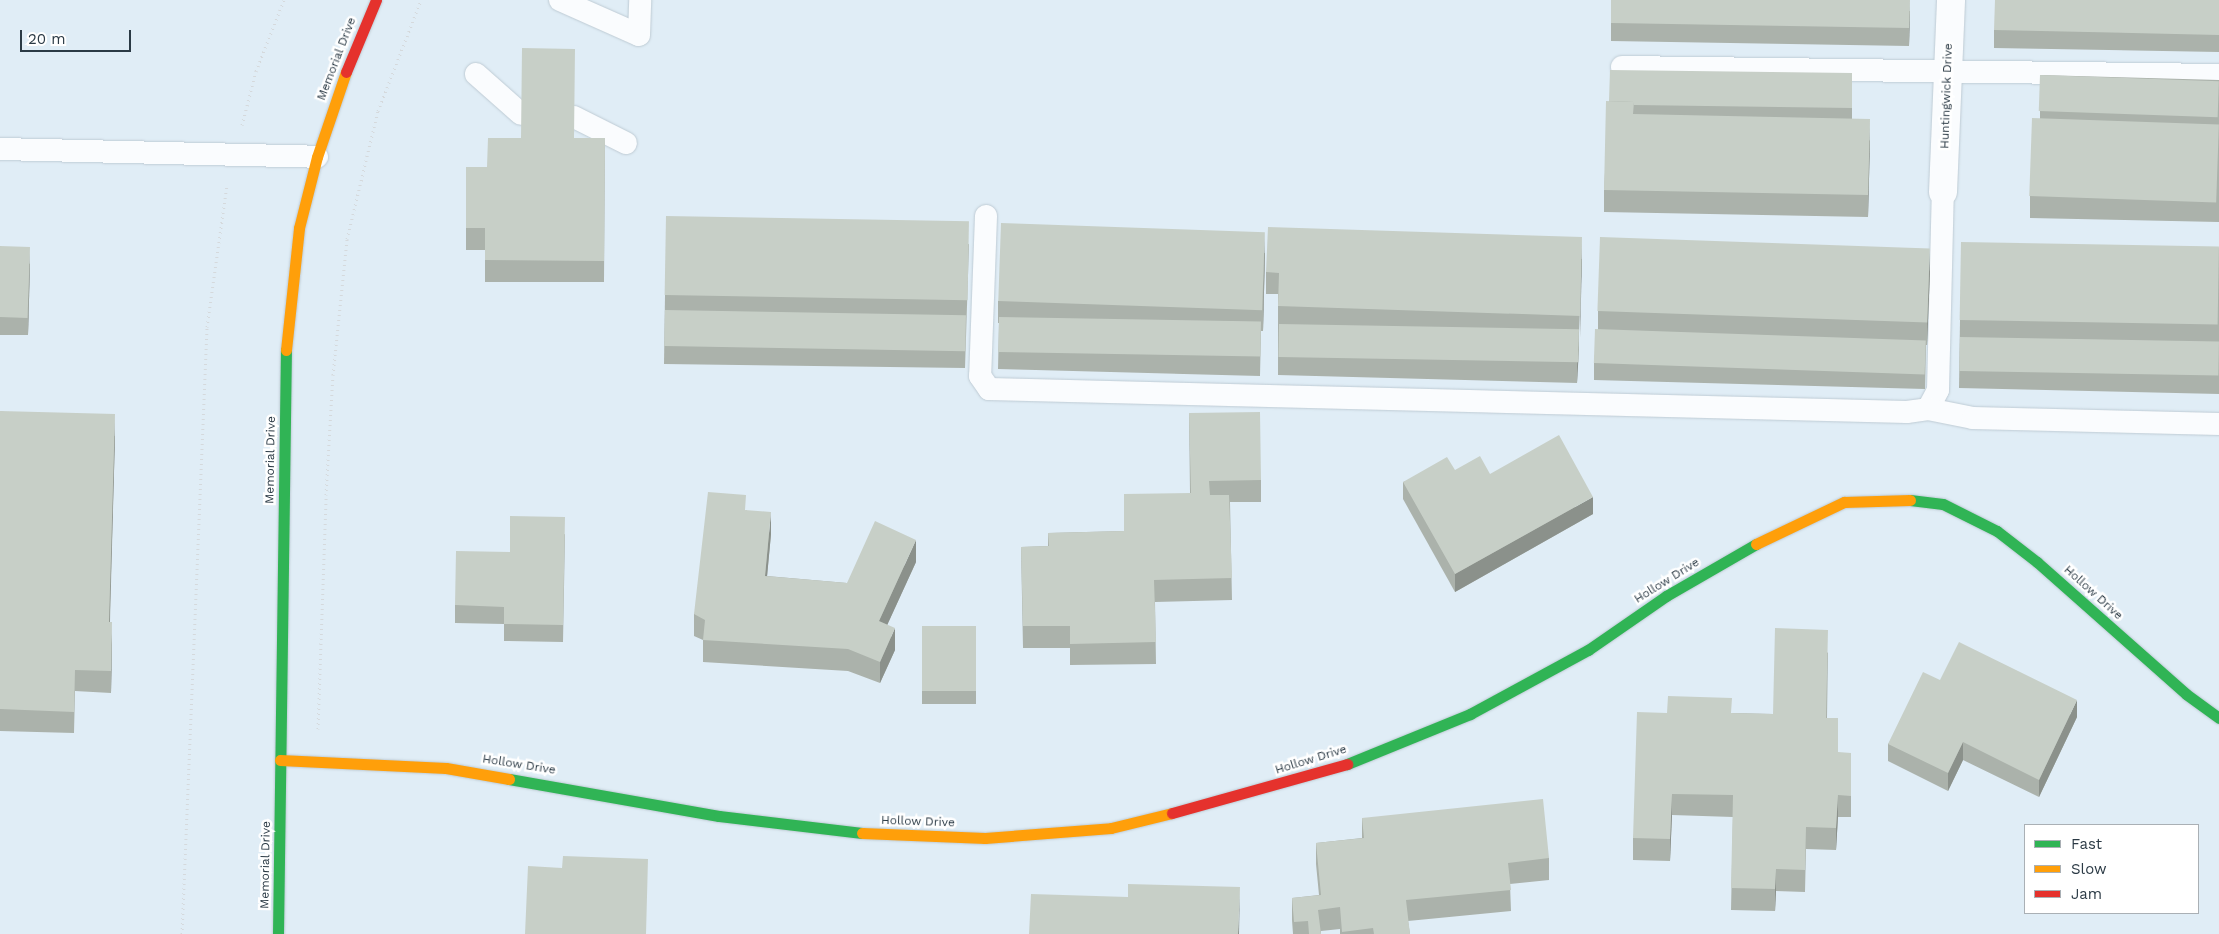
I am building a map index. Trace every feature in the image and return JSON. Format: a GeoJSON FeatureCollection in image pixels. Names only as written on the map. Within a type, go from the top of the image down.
{"type":"FeatureCollection","features":[{"type":"Feature","properties":{"kind":"street","name":"Memorial Drive"},"geometry":{"type":"LineString","coordinates":[[278,934],[286,352],[299,228],[317,157],[350,61],[376,0]]}},
{"type":"Feature","properties":{"kind":"street","name":"Huntingwick Drive"},"geometry":{"type":"LineString","coordinates":[[1943,192],[1951,0]]}},
{"type":"Feature","properties":{"kind":"street","name":"Hollow Drive"},"geometry":{"type":"LineString","coordinates":[[280,760],[446,768],[719,816],[850,833],[985,838],[1111,828],[1216,803],[1349,764],[1470,714],[1588,650],[1666,596],[1753,545],[1844,502],[1899,499],[1943,504],[1997,530],[2037,562],[2186,694],[2219,718]]}},
{"type":"Feature","properties":{"kind":"lane"},"geometry":{"type":"LineString","coordinates":[[560,0],[639,35],[640,0]]}},
{"type":"Feature","properties":{"kind":"lane"},"geometry":{"type":"LineString","coordinates":[[1622,67],[1948,73],[2219,75]]}},
{"type":"Feature","properties":{"kind":"lane"},"geometry":{"type":"LineString","coordinates":[[476,74],[522,114]]}},
{"type":"Feature","properties":{"kind":"lane"},"geometry":{"type":"LineString","coordinates":[[574,118],[626,143]]}},
{"type":"Feature","properties":{"kind":"lane"},"geometry":{"type":"LineString","coordinates":[[0,149],[317,157]]}},
{"type":"Feature","properties":{"kind":"lane"},"geometry":{"type":"LineString","coordinates":[[1928,409],[1938,390],[1943,192]]}},
{"type":"Feature","properties":{"kind":"lane"},"geometry":{"type":"LineString","coordinates":[[986,216],[980,376],[989,390],[1877,411],[1928,409],[1973,418],[2219,424]]}},
{"type":"Feature","properties":{"kind":"path"},"geometry":{"type":"LineString","coordinates":[[182,934],[207,327],[218,236],[234,155],[256,71],[284,0]]}},
{"type":"Feature","properties":{"kind":"path"},"geometry":{"type":"LineString","coordinates":[[316,762],[326,495],[333,375],[347,239],[378,111],[421,0]]}},
{"type":"Feature","properties":{"kind":"building"},"geometry":{"type":"Polygon","coordinates":[[[1611,0],[1910,0],[1909,28],[1611,23],[1611,0]]]}},
{"type":"Feature","properties":{"kind":"building"},"geometry":{"type":"Polygon","coordinates":[[[1995,0],[2219,0],[2219,35],[1994,30],[1995,0]]]}},
{"type":"Feature","properties":{"kind":"building"},"geometry":{"type":"Polygon","coordinates":[[[522,48],[575,49],[574,138],[605,138],[604,261],[485,260],[485,228],[466,228],[466,167],[487,167],[488,138],[521,138],[522,48]]]}},
{"type":"Feature","properties":{"kind":"building"},"geometry":{"type":"Polygon","coordinates":[[[1610,70],[1852,73],[1852,108],[1634,105],[1634,102],[1609,101],[1610,70]]]}},
{"type":"Feature","properties":{"kind":"building"},"geometry":{"type":"Polygon","coordinates":[[[2040,75],[2219,81],[2218,117],[2039,111],[2040,75]]]}},
{"type":"Feature","properties":{"kind":"building"},"geometry":{"type":"Polygon","coordinates":[[[1606,101],[1634,102],[1633,114],[1870,119],[1868,195],[1604,190],[1606,101]]]}},
{"type":"Feature","properties":{"kind":"building"},"geometry":{"type":"Polygon","coordinates":[[[2032,118],[2219,125],[2216,202],[2029,196],[2032,118]]]}},
{"type":"Feature","properties":{"kind":"building"},"geometry":{"type":"Polygon","coordinates":[[[666,216],[969,221],[968,300],[665,295],[666,216]]]}},
{"type":"Feature","properties":{"kind":"building"},"geometry":{"type":"Polygon","coordinates":[[[1001,223],[1265,232],[1262,310],[998,301],[1001,223]]]}},
{"type":"Feature","properties":{"kind":"building"},"geometry":{"type":"Polygon","coordinates":[[[1268,227],[1582,237],[1580,316],[1278,306],[1279,273],[1266,272],[1268,227]]]}},
{"type":"Feature","properties":{"kind":"building"},"geometry":{"type":"Polygon","coordinates":[[[1600,237],[1930,249],[1927,322],[1597,311],[1600,237]]]}},
{"type":"Feature","properties":{"kind":"building"},"geometry":{"type":"Polygon","coordinates":[[[1961,242],[2219,247],[2218,324],[1960,320],[1961,242]]]}},
{"type":"Feature","properties":{"kind":"building"},"geometry":{"type":"Polygon","coordinates":[[[0,246],[30,247],[28,318],[0,317],[0,246]]]}},
{"type":"Feature","properties":{"kind":"building"},"geometry":{"type":"Polygon","coordinates":[[[665,310],[966,315],[965,351],[664,346],[665,310]]]}},
{"type":"Feature","properties":{"kind":"building"},"geometry":{"type":"Polygon","coordinates":[[[999,317],[1261,322],[1260,357],[998,352],[999,317]]]}},
{"type":"Feature","properties":{"kind":"building"},"geometry":{"type":"Polygon","coordinates":[[[1279,324],[1579,329],[1578,362],[1278,357],[1279,324]]]}},
{"type":"Feature","properties":{"kind":"building"},"geometry":{"type":"Polygon","coordinates":[[[1595,329],[1926,341],[1925,375],[1594,363],[1595,329]]]}},
{"type":"Feature","properties":{"kind":"building"},"geometry":{"type":"Polygon","coordinates":[[[1960,337],[2219,342],[2218,376],[1959,371],[1960,337]]]}},
{"type":"Feature","properties":{"kind":"building"},"geometry":{"type":"Polygon","coordinates":[[[0,411],[115,414],[109,622],[112,622],[111,671],[75,670],[74,712],[0,709],[0,411]]]}},
{"type":"Feature","properties":{"kind":"building"},"geometry":{"type":"Polygon","coordinates":[[[1260,412],[1261,480],[1209,481],[1210,495],[1229,495],[1232,578],[1154,580],[1156,642],[1070,644],[1070,626],[1023,626],[1021,547],[1049,546],[1048,533],[1124,531],[1124,494],[1191,493],[1189,413],[1260,412]]]}},
{"type":"Feature","properties":{"kind":"building"},"geometry":{"type":"Polygon","coordinates":[[[1559,435],[1593,497],[1455,574],[1403,482],[1447,457],[1455,470],[1480,456],[1490,474],[1559,435]]]}},
{"type":"Feature","properties":{"kind":"building"},"geometry":{"type":"Polygon","coordinates":[[[708,492],[746,495],[745,510],[771,512],[765,576],[847,583],[875,521],[916,540],[879,621],[895,628],[880,662],[848,649],[703,640],[705,620],[694,614],[708,492]]]}},
{"type":"Feature","properties":{"kind":"building"},"geometry":{"type":"Polygon","coordinates":[[[510,516],[565,517],[563,625],[504,624],[504,607],[455,605],[456,551],[510,552],[510,516]]]}},
{"type":"Feature","properties":{"kind":"building"},"geometry":{"type":"Polygon","coordinates":[[[922,626],[976,626],[976,691],[922,691],[922,626]]]}},
{"type":"Feature","properties":{"kind":"building"},"geometry":{"type":"Polygon","coordinates":[[[1775,628],[1828,630],[1826,718],[1838,718],[1838,752],[1851,753],[1851,796],[1838,795],[1836,828],[1806,827],[1805,870],[1776,869],[1775,889],[1731,888],[1733,795],[1672,794],[1670,839],[1633,838],[1637,712],[1667,713],[1668,696],[1732,698],[1731,713],[1773,714],[1775,628]]]}},
{"type":"Feature","properties":{"kind":"building"},"geometry":{"type":"Polygon","coordinates":[[[1959,642],[2077,700],[2039,780],[1963,742],[1948,773],[1888,744],[1923,672],[1940,680],[1959,642]]]}},
{"type":"Feature","properties":{"kind":"building"},"geometry":{"type":"Polygon","coordinates":[[[1543,799],[1549,858],[1508,863],[1511,890],[1406,900],[1410,934],[1374,934],[1373,928],[1342,932],[1340,907],[1318,910],[1321,934],[1309,934],[1308,921],[1294,922],[1292,898],[1321,895],[1316,843],[1364,838],[1362,818],[1543,799]]]}},
{"type":"Feature","properties":{"kind":"building"},"geometry":{"type":"Polygon","coordinates":[[[563,856],[648,859],[646,934],[525,934],[528,866],[562,868],[563,856]]]}},
{"type":"Feature","properties":{"kind":"building"},"geometry":{"type":"Polygon","coordinates":[[[1128,884],[1240,887],[1238,934],[1029,934],[1031,894],[1128,897],[1128,884]]]}},
{"type":"Feature","properties":{"kind":"traffic: fast"},"geometry":{"type":"LineString","coordinates":[[278,934],[286,350]]}},
{"type":"Feature","properties":{"kind":"traffic: fast"},"geometry":{"type":"LineString","coordinates":[[1910,500],[1943,504],[1997,531],[2037,562],[2186,694],[2219,718]]}},
{"type":"Feature","properties":{"kind":"traffic: fast"},"geometry":{"type":"LineString","coordinates":[[1347,764],[1470,714],[1588,650],[1666,596],[1756,544]]}},
{"type":"Feature","properties":{"kind":"traffic: fast"},"geometry":{"type":"LineString","coordinates":[[509,779],[719,816],[862,833]]}},
{"type":"Feature","properties":{"kind":"traffic: slow"},"geometry":{"type":"LineString","coordinates":[[286,350],[299,228],[317,157],[346,72]]}},
{"type":"Feature","properties":{"kind":"traffic: slow"},"geometry":{"type":"LineString","coordinates":[[1756,544],[1844,502],[1910,500]]}},
{"type":"Feature","properties":{"kind":"traffic: slow"},"geometry":{"type":"LineString","coordinates":[[280,760],[446,768],[509,779]]}},
{"type":"Feature","properties":{"kind":"traffic: slow"},"geometry":{"type":"LineString","coordinates":[[862,833],[985,838],[1111,828],[1172,813]]}},
{"type":"Feature","properties":{"kind":"traffic: jam"},"geometry":{"type":"LineString","coordinates":[[346,72],[376,0]]}},
{"type":"Feature","properties":{"kind":"traffic: jam"},"geometry":{"type":"LineString","coordinates":[[1172,813],[1347,764]]}}]}
